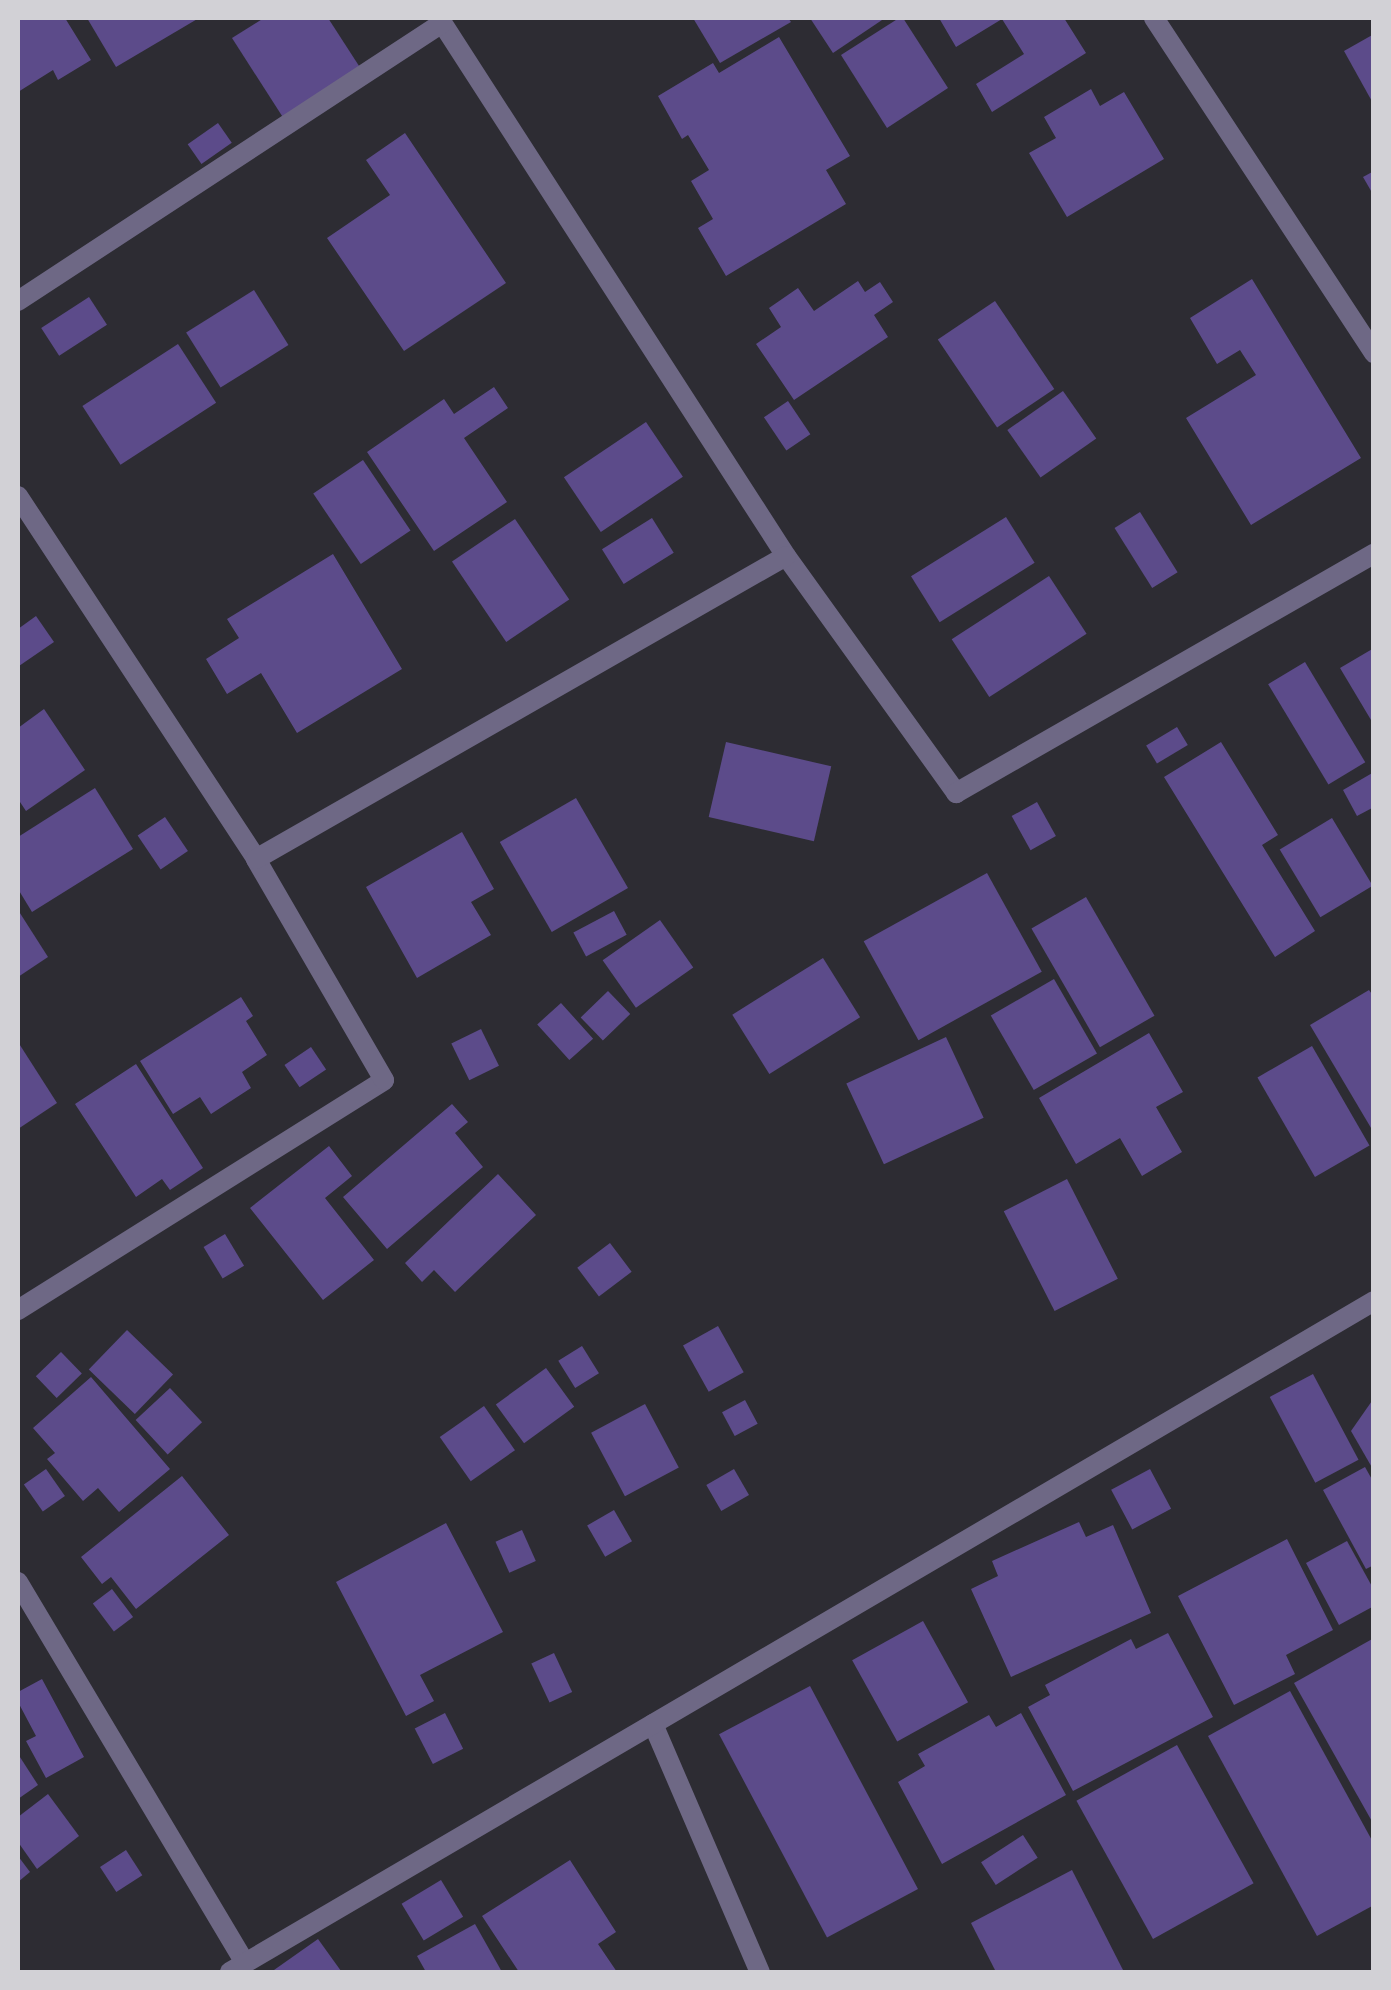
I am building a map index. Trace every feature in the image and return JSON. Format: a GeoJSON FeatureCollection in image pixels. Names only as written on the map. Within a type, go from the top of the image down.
{"type":"FeatureCollection","features":[{"type":"Feature","properties":{"kind":"street"},"geometry":{"type":"LineString","coordinates":[[1154,18],[1374,352]]}},
{"type":"Feature","properties":{"kind":"street"},"geometry":{"type":"LineString","coordinates":[[18,300],[441,20],[786,556],[956,793],[1374,554]]}},
{"type":"Feature","properties":{"kind":"street"},"geometry":{"type":"LineString","coordinates":[[18,496],[256,860],[384,1080],[18,1310]]}},
{"type":"Feature","properties":{"kind":"street"},"geometry":{"type":"LineString","coordinates":[[256,860],[786,556]]}},
{"type":"Feature","properties":{"kind":"street"},"geometry":{"type":"LineString","coordinates":[[18,1582],[238,1968],[1374,1301]]}},
{"type":"Feature","properties":{"kind":"street"},"geometry":{"type":"LineString","coordinates":[[653,1724],[760,1972]]}},
{"type":"Feature","properties":{"kind":"building"},"geometry":{"type":"Polygon","coordinates":[[[18,18],[65,18],[91,60],[58,80],[53,70],[18,92],[18,18]]]}},
{"type":"Feature","properties":{"kind":"building"},"geometry":{"type":"Polygon","coordinates":[[[87,18],[199,18],[116,67],[87,18]]]}},
{"type":"Feature","properties":{"kind":"building"},"geometry":{"type":"Polygon","coordinates":[[[264,18],[328,18],[361,69],[284,119],[232,38],[264,18]]]}},
{"type":"Feature","properties":{"kind":"building"},"geometry":{"type":"Polygon","coordinates":[[[693,18],[788,18],[791,22],[720,63],[693,18]]]}},
{"type":"Feature","properties":{"kind":"building"},"geometry":{"type":"Polygon","coordinates":[[[810,18],[885,18],[833,53],[810,18]]]}},
{"type":"Feature","properties":{"kind":"building"},"geometry":{"type":"Polygon","coordinates":[[[903,18],[948,88],[887,128],[841,55],[903,18]]]}},
{"type":"Feature","properties":{"kind":"building"},"geometry":{"type":"Polygon","coordinates":[[[939,18],[1064,18],[1086,53],[992,112],[976,84],[1024,54],[1002,19],[956,47],[939,18]]]}},
{"type":"Feature","properties":{"kind":"building"},"geometry":{"type":"Polygon","coordinates":[[[1374,34],[1374,105],[1344,51],[1374,34]]]}},
{"type":"Feature","properties":{"kind":"building"},"geometry":{"type":"Polygon","coordinates":[[[779,37],[850,156],[826,170],[846,204],[726,276],[698,228],[713,219],[691,181],[709,170],[688,135],[682,139],[658,96],[713,63],[719,73],[779,37]]]}},
{"type":"Feature","properties":{"kind":"building"},"geometry":{"type":"Polygon","coordinates":[[[1091,89],[1100,106],[1124,92],[1164,159],[1067,217],[1029,153],[1056,138],[1044,117],[1091,89]]]}},
{"type":"Feature","properties":{"kind":"building"},"geometry":{"type":"Polygon","coordinates":[[[218,123],[232,143],[201,164],[188,144],[218,123]]]}},
{"type":"Feature","properties":{"kind":"building"},"geometry":{"type":"Polygon","coordinates":[[[405,133],[506,283],[404,351],[327,238],[390,195],[366,160],[405,133]]]}},
{"type":"Feature","properties":{"kind":"building"},"geometry":{"type":"Polygon","coordinates":[[[1374,171],[1374,196],[1363,177],[1374,171]]]}},
{"type":"Feature","properties":{"kind":"building"},"geometry":{"type":"Polygon","coordinates":[[[1252,279],[1361,458],[1251,525],[1186,418],[1256,375],[1240,350],[1217,364],[1190,318],[1252,279]]]}},
{"type":"Feature","properties":{"kind":"building"},"geometry":{"type":"Polygon","coordinates":[[[858,281],[865,292],[880,282],[893,302],[874,315],[888,337],[794,400],[756,344],[781,327],[769,308],[798,288],[814,311],[858,281]]]}},
{"type":"Feature","properties":{"kind":"building"},"geometry":{"type":"Polygon","coordinates":[[[254,290],[288,345],[221,388],[186,332],[254,290]]]}},
{"type":"Feature","properties":{"kind":"building"},"geometry":{"type":"Polygon","coordinates":[[[89,297],[107,325],[59,356],[41,328],[89,297]]]}},
{"type":"Feature","properties":{"kind":"building"},"geometry":{"type":"Polygon","coordinates":[[[995,301],[1054,389],[997,427],[938,340],[995,301]]]}},
{"type":"Feature","properties":{"kind":"building"},"geometry":{"type":"Polygon","coordinates":[[[178,344],[216,403],[121,465],[82,406],[178,344]]]}},
{"type":"Feature","properties":{"kind":"building"},"geometry":{"type":"Polygon","coordinates":[[[494,387],[508,408],[464,438],[507,502],[434,551],[367,452],[444,399],[454,414],[494,387]]]}},
{"type":"Feature","properties":{"kind":"building"},"geometry":{"type":"Polygon","coordinates":[[[1063,391],[1096,439],[1041,478],[1007,430],[1063,391]]]}},
{"type":"Feature","properties":{"kind":"building"},"geometry":{"type":"Polygon","coordinates":[[[788,401],[810,434],[786,450],[764,417],[788,401]]]}},
{"type":"Feature","properties":{"kind":"building"},"geometry":{"type":"Polygon","coordinates":[[[646,422],[683,477],[601,532],[564,477],[646,422]]]}},
{"type":"Feature","properties":{"kind":"building"},"geometry":{"type":"Polygon","coordinates":[[[363,460],[411,530],[361,564],[313,494],[363,460]]]}},
{"type":"Feature","properties":{"kind":"building"},"geometry":{"type":"Polygon","coordinates":[[[1140,512],[1178,572],[1152,588],[1115,528],[1140,512]]]}},
{"type":"Feature","properties":{"kind":"building"},"geometry":{"type":"Polygon","coordinates":[[[1006,517],[1035,563],[940,622],[911,576],[1006,517]]]}},
{"type":"Feature","properties":{"kind":"building"},"geometry":{"type":"Polygon","coordinates":[[[652,518],[674,553],[624,584],[602,549],[652,518]]]}},
{"type":"Feature","properties":{"kind":"building"},"geometry":{"type":"Polygon","coordinates":[[[515,519],[569,599],[506,642],[452,561],[515,519]]]}},
{"type":"Feature","properties":{"kind":"building"},"geometry":{"type":"Polygon","coordinates":[[[333,554],[402,669],[297,733],[261,673],[227,694],[206,659],[239,638],[227,619],[333,554]]]}},
{"type":"Feature","properties":{"kind":"building"},"geometry":{"type":"Polygon","coordinates":[[[1049,576],[1087,634],[989,697],[952,639],[1049,576]]]}},
{"type":"Feature","properties":{"kind":"building"},"geometry":{"type":"Polygon","coordinates":[[[36,616],[54,642],[19,666],[18,629],[36,616]]]}},
{"type":"Feature","properties":{"kind":"building"},"geometry":{"type":"Polygon","coordinates":[[[1374,648],[1374,725],[1340,668],[1374,648]]]}},
{"type":"Feature","properties":{"kind":"building"},"geometry":{"type":"Polygon","coordinates":[[[1305,662],[1365,762],[1328,784],[1268,684],[1305,662]]]}},
{"type":"Feature","properties":{"kind":"building"},"geometry":{"type":"Polygon","coordinates":[[[44,709],[85,770],[26,811],[18,799],[18,728],[44,709]]]}},
{"type":"Feature","properties":{"kind":"building"},"geometry":{"type":"Polygon","coordinates":[[[1177,727],[1188,745],[1157,764],[1146,746],[1177,727]]]}},
{"type":"Feature","properties":{"kind":"building"},"geometry":{"type":"Polygon","coordinates":[[[726,742],[831,766],[814,841],[709,817],[726,742]]]}},
{"type":"Feature","properties":{"kind":"building"},"geometry":{"type":"Polygon","coordinates":[[[1221,742],[1278,835],[1262,845],[1315,931],[1275,957],[1164,777],[1221,742]]]}},
{"type":"Feature","properties":{"kind":"building"},"geometry":{"type":"Polygon","coordinates":[[[1374,772],[1374,807],[1357,816],[1343,790],[1374,772]]]}},
{"type":"Feature","properties":{"kind":"building"},"geometry":{"type":"Polygon","coordinates":[[[95,788],[133,849],[32,912],[18,889],[18,837],[95,788]]]}},
{"type":"Feature","properties":{"kind":"building"},"geometry":{"type":"Polygon","coordinates":[[[576,798],[628,888],[552,932],[500,842],[576,798]]]}},
{"type":"Feature","properties":{"kind":"building"},"geometry":{"type":"Polygon","coordinates":[[[1037,802],[1056,836],[1031,850],[1012,816],[1037,802]]]}},
{"type":"Feature","properties":{"kind":"building"},"geometry":{"type":"Polygon","coordinates":[[[165,817],[188,851],[161,869],[138,835],[165,817]]]}},
{"type":"Feature","properties":{"kind":"building"},"geometry":{"type":"Polygon","coordinates":[[[1332,818],[1373,886],[1320,917],[1280,849],[1332,818]]]}},
{"type":"Feature","properties":{"kind":"building"},"geometry":{"type":"Polygon","coordinates":[[[462,832],[494,889],[471,902],[491,935],[417,978],[366,887],[462,832]]]}},
{"type":"Feature","properties":{"kind":"building"},"geometry":{"type":"Polygon","coordinates":[[[987,873],[1042,972],[918,1040],[864,941],[987,873]]]}},
{"type":"Feature","properties":{"kind":"building"},"geometry":{"type":"Polygon","coordinates":[[[1086,897],[1154,1016],[1100,1047],[1031,929],[1086,897]]]}},
{"type":"Feature","properties":{"kind":"building"},"geometry":{"type":"Polygon","coordinates":[[[18,910],[48,957],[18,977],[18,910]]]}},
{"type":"Feature","properties":{"kind":"building"},"geometry":{"type":"Polygon","coordinates":[[[614,911],[627,935],[586,956],[573,933],[614,911]]]}},
{"type":"Feature","properties":{"kind":"building"},"geometry":{"type":"Polygon","coordinates":[[[660,920],[693,968],[636,1008],[603,960],[660,920]]]}},
{"type":"Feature","properties":{"kind":"building"},"geometry":{"type":"Polygon","coordinates":[[[823,958],[860,1017],[769,1074],[732,1015],[823,958]]]}},
{"type":"Feature","properties":{"kind":"building"},"geometry":{"type":"Polygon","coordinates":[[[1054,979],[1097,1053],[1034,1090],[991,1016],[1054,979]]]}},
{"type":"Feature","properties":{"kind":"building"},"geometry":{"type":"Polygon","coordinates":[[[1369,990],[1374,997],[1374,1133],[1310,1025],[1369,990]]]}},
{"type":"Feature","properties":{"kind":"building"},"geometry":{"type":"Polygon","coordinates":[[[608,991],[630,1014],[603,1040],[581,1017],[608,991]]]}},
{"type":"Feature","properties":{"kind":"building"},"geometry":{"type":"Polygon","coordinates":[[[241,997],[253,1016],[246,1021],[267,1055],[242,1072],[251,1088],[211,1114],[200,1097],[173,1114],[140,1061],[241,997]]]}},
{"type":"Feature","properties":{"kind":"building"},"geometry":{"type":"Polygon","coordinates":[[[561,1003],[593,1039],[569,1060],[537,1024],[561,1003]]]}},
{"type":"Feature","properties":{"kind":"building"},"geometry":{"type":"Polygon","coordinates":[[[481,1029],[499,1066],[469,1080],[451,1043],[481,1029]]]}},
{"type":"Feature","properties":{"kind":"building"},"geometry":{"type":"Polygon","coordinates":[[[1149,1033],[1183,1092],[1156,1107],[1182,1152],[1142,1176],[1120,1138],[1076,1164],[1039,1098],[1149,1033]]]}},
{"type":"Feature","properties":{"kind":"building"},"geometry":{"type":"Polygon","coordinates":[[[946,1037],[984,1118],[884,1164],[846,1083],[946,1037]]]}},
{"type":"Feature","properties":{"kind":"building"},"geometry":{"type":"Polygon","coordinates":[[[18,1042],[57,1103],[18,1129],[18,1042]]]}},
{"type":"Feature","properties":{"kind":"building"},"geometry":{"type":"Polygon","coordinates":[[[1312,1046],[1370,1146],[1315,1177],[1257,1078],[1312,1046]]]}},
{"type":"Feature","properties":{"kind":"building"},"geometry":{"type":"Polygon","coordinates":[[[311,1047],[326,1069],[300,1087],[284,1065],[311,1047]]]}},
{"type":"Feature","properties":{"kind":"building"},"geometry":{"type":"Polygon","coordinates":[[[136,1064],[203,1168],[170,1190],[162,1179],[136,1197],[75,1104],[136,1064]]]}},
{"type":"Feature","properties":{"kind":"building"},"geometry":{"type":"Polygon","coordinates":[[[452,1104],[468,1122],[455,1133],[483,1167],[387,1249],[343,1197],[452,1104]]]}},
{"type":"Feature","properties":{"kind":"building"},"geometry":{"type":"Polygon","coordinates":[[[329,1146],[352,1176],[325,1198],[374,1260],[323,1300],[250,1208],[329,1146]]]}},
{"type":"Feature","properties":{"kind":"building"},"geometry":{"type":"Polygon","coordinates":[[[498,1174],[536,1215],[455,1292],[434,1270],[422,1282],[405,1263],[498,1174]]]}},
{"type":"Feature","properties":{"kind":"building"},"geometry":{"type":"Polygon","coordinates":[[[1067,1179],[1118,1279],[1055,1311],[1004,1211],[1067,1179]]]}},
{"type":"Feature","properties":{"kind":"building"},"geometry":{"type":"Polygon","coordinates":[[[225,1234],[244,1266],[223,1279],[204,1247],[225,1234]]]}},
{"type":"Feature","properties":{"kind":"building"},"geometry":{"type":"Polygon","coordinates":[[[610,1243],[632,1272],[599,1296],[577,1268],[610,1243]]]}},
{"type":"Feature","properties":{"kind":"building"},"geometry":{"type":"Polygon","coordinates":[[[718,1326],[744,1372],[709,1392],[683,1345],[718,1326]]]}},
{"type":"Feature","properties":{"kind":"building"},"geometry":{"type":"Polygon","coordinates":[[[127,1330],[173,1374],[135,1414],[89,1370],[127,1330]]]}},
{"type":"Feature","properties":{"kind":"building"},"geometry":{"type":"Polygon","coordinates":[[[582,1346],[599,1373],[575,1388],[558,1361],[582,1346]]]}},
{"type":"Feature","properties":{"kind":"building"},"geometry":{"type":"Polygon","coordinates":[[[61,1352],[82,1374],[57,1398],[36,1376],[61,1352]]]}},
{"type":"Feature","properties":{"kind":"building"},"geometry":{"type":"Polygon","coordinates":[[[546,1368],[574,1407],[524,1443],[496,1404],[546,1368]]]}},
{"type":"Feature","properties":{"kind":"building"},"geometry":{"type":"Polygon","coordinates":[[[1313,1374],[1359,1460],[1315,1483],[1270,1397],[1313,1374]]]}},
{"type":"Feature","properties":{"kind":"building"},"geometry":{"type":"Polygon","coordinates":[[[91,1377],[170,1469],[119,1512],[98,1488],[83,1501],[47,1459],[55,1453],[33,1428],[91,1377]]]}},
{"type":"Feature","properties":{"kind":"building"},"geometry":{"type":"Polygon","coordinates":[[[170,1388],[202,1422],[168,1454],[136,1420],[170,1388]]]}},
{"type":"Feature","properties":{"kind":"building"},"geometry":{"type":"Polygon","coordinates":[[[1374,1398],[1374,1471],[1351,1431],[1374,1398]]]}},
{"type":"Feature","properties":{"kind":"building"},"geometry":{"type":"Polygon","coordinates":[[[745,1400],[758,1424],[735,1436],[722,1412],[745,1400]]]}},
{"type":"Feature","properties":{"kind":"building"},"geometry":{"type":"Polygon","coordinates":[[[645,1404],[679,1468],[625,1496],[591,1433],[645,1404]]]}},
{"type":"Feature","properties":{"kind":"building"},"geometry":{"type":"Polygon","coordinates":[[[484,1406],[515,1450],[471,1481],[440,1437],[484,1406]]]}},
{"type":"Feature","properties":{"kind":"building"},"geometry":{"type":"Polygon","coordinates":[[[1365,1467],[1374,1483],[1374,1565],[1366,1569],[1323,1490],[1365,1467]]]}},
{"type":"Feature","properties":{"kind":"building"},"geometry":{"type":"Polygon","coordinates":[[[46,1469],[65,1496],[43,1512],[24,1484],[46,1469]]]}},
{"type":"Feature","properties":{"kind":"building"},"geometry":{"type":"Polygon","coordinates":[[[734,1469],[749,1495],[721,1511],[706,1485],[734,1469]]]}},
{"type":"Feature","properties":{"kind":"building"},"geometry":{"type":"Polygon","coordinates":[[[1150,1469],[1171,1509],[1132,1529],[1111,1490],[1150,1469]]]}},
{"type":"Feature","properties":{"kind":"building"},"geometry":{"type":"Polygon","coordinates":[[[182,1476],[229,1535],[136,1609],[111,1577],[102,1584],[81,1557],[182,1476]]]}},
{"type":"Feature","properties":{"kind":"building"},"geometry":{"type":"Polygon","coordinates":[[[614,1510],[632,1541],[605,1557],[587,1526],[614,1510]]]}},
{"type":"Feature","properties":{"kind":"building"},"geometry":{"type":"Polygon","coordinates":[[[1079,1522],[1086,1537],[1113,1525],[1151,1613],[1011,1677],[971,1589],[998,1576],[992,1561],[1079,1522]]]}},
{"type":"Feature","properties":{"kind":"building"},"geometry":{"type":"Polygon","coordinates":[[[446,1523],[503,1632],[420,1675],[434,1701],[406,1716],[336,1582],[446,1523]]]}},
{"type":"Feature","properties":{"kind":"building"},"geometry":{"type":"Polygon","coordinates":[[[522,1530],[536,1561],[509,1573],[496,1542],[522,1530]]]}},
{"type":"Feature","properties":{"kind":"building"},"geometry":{"type":"Polygon","coordinates":[[[1287,1539],[1333,1630],[1286,1655],[1295,1674],[1234,1705],[1178,1596],[1287,1539]]]}},
{"type":"Feature","properties":{"kind":"building"},"geometry":{"type":"Polygon","coordinates":[[[1347,1541],[1374,1590],[1374,1606],[1339,1625],[1306,1563],[1347,1541]]]}},
{"type":"Feature","properties":{"kind":"building"},"geometry":{"type":"Polygon","coordinates":[[[112,1589],[133,1617],[114,1631],[93,1603],[112,1589]]]}},
{"type":"Feature","properties":{"kind":"building"},"geometry":{"type":"Polygon","coordinates":[[[923,1621],[968,1702],[897,1742],[852,1660],[923,1621]]]}},
{"type":"Feature","properties":{"kind":"building"},"geometry":{"type":"Polygon","coordinates":[[[1168,1633],[1213,1717],[1073,1791],[1028,1707],[1050,1695],[1045,1685],[1131,1639],[1136,1649],[1168,1633]]]}},
{"type":"Feature","properties":{"kind":"building"},"geometry":{"type":"Polygon","coordinates":[[[1374,1638],[1374,1825],[1294,1683],[1374,1638]]]}},
{"type":"Feature","properties":{"kind":"building"},"geometry":{"type":"Polygon","coordinates":[[[554,1653],[572,1692],[550,1703],[531,1664],[554,1653]]]}},
{"type":"Feature","properties":{"kind":"building"},"geometry":{"type":"Polygon","coordinates":[[[42,1679],[84,1757],[46,1778],[26,1741],[36,1736],[18,1702],[18,1692],[42,1679]]]}},
{"type":"Feature","properties":{"kind":"building"},"geometry":{"type":"Polygon","coordinates":[[[810,1686],[918,1889],[827,1937],[719,1734],[810,1686]]]}},
{"type":"Feature","properties":{"kind":"building"},"geometry":{"type":"Polygon","coordinates":[[[1290,1691],[1374,1844],[1374,1905],[1317,1936],[1208,1736],[1290,1691]]]}},
{"type":"Feature","properties":{"kind":"building"},"geometry":{"type":"Polygon","coordinates":[[[445,1713],[463,1749],[433,1764],[415,1728],[445,1713]]]}},
{"type":"Feature","properties":{"kind":"building"},"geometry":{"type":"Polygon","coordinates":[[[1021,1713],[1066,1795],[942,1864],[898,1782],[925,1766],[918,1754],[989,1715],[996,1727],[1021,1713]]]}},
{"type":"Feature","properties":{"kind":"building"},"geometry":{"type":"Polygon","coordinates":[[[1177,1745],[1254,1883],[1153,1939],[1076,1801],[1177,1745]]]}},
{"type":"Feature","properties":{"kind":"building"},"geometry":{"type":"Polygon","coordinates":[[[18,1754],[38,1785],[18,1799],[18,1754]]]}},
{"type":"Feature","properties":{"kind":"building"},"geometry":{"type":"Polygon","coordinates":[[[48,1794],[79,1836],[37,1869],[18,1842],[18,1817],[48,1794]]]}},
{"type":"Feature","properties":{"kind":"building"},"geometry":{"type":"Polygon","coordinates":[[[1023,1835],[1038,1858],[996,1885],[981,1862],[1023,1835]]]}},
{"type":"Feature","properties":{"kind":"building"},"geometry":{"type":"Polygon","coordinates":[[[126,1850],[142,1875],[116,1892],[100,1867],[126,1850]]]}},
{"type":"Feature","properties":{"kind":"building"},"geometry":{"type":"Polygon","coordinates":[[[18,1856],[30,1872],[18,1882],[18,1856]]]}},
{"type":"Feature","properties":{"kind":"building"},"geometry":{"type":"Polygon","coordinates":[[[570,1860],[616,1932],[598,1944],[617,1972],[519,1972],[482,1916],[570,1860]]]}},
{"type":"Feature","properties":{"kind":"building"},"geometry":{"type":"Polygon","coordinates":[[[1072,1870],[1124,1972],[996,1972],[971,1923],[1072,1870]]]}},
{"type":"Feature","properties":{"kind":"building"},"geometry":{"type":"Polygon","coordinates":[[[441,1880],[463,1917],[424,1941],[402,1904],[441,1880]]]}},
{"type":"Feature","properties":{"kind":"building"},"geometry":{"type":"Polygon","coordinates":[[[475,1924],[502,1972],[426,1972],[417,1956],[475,1924]]]}},
{"type":"Feature","properties":{"kind":"building"},"geometry":{"type":"Polygon","coordinates":[[[318,1939],[341,1971],[274,1970],[318,1939]]]}}]}
